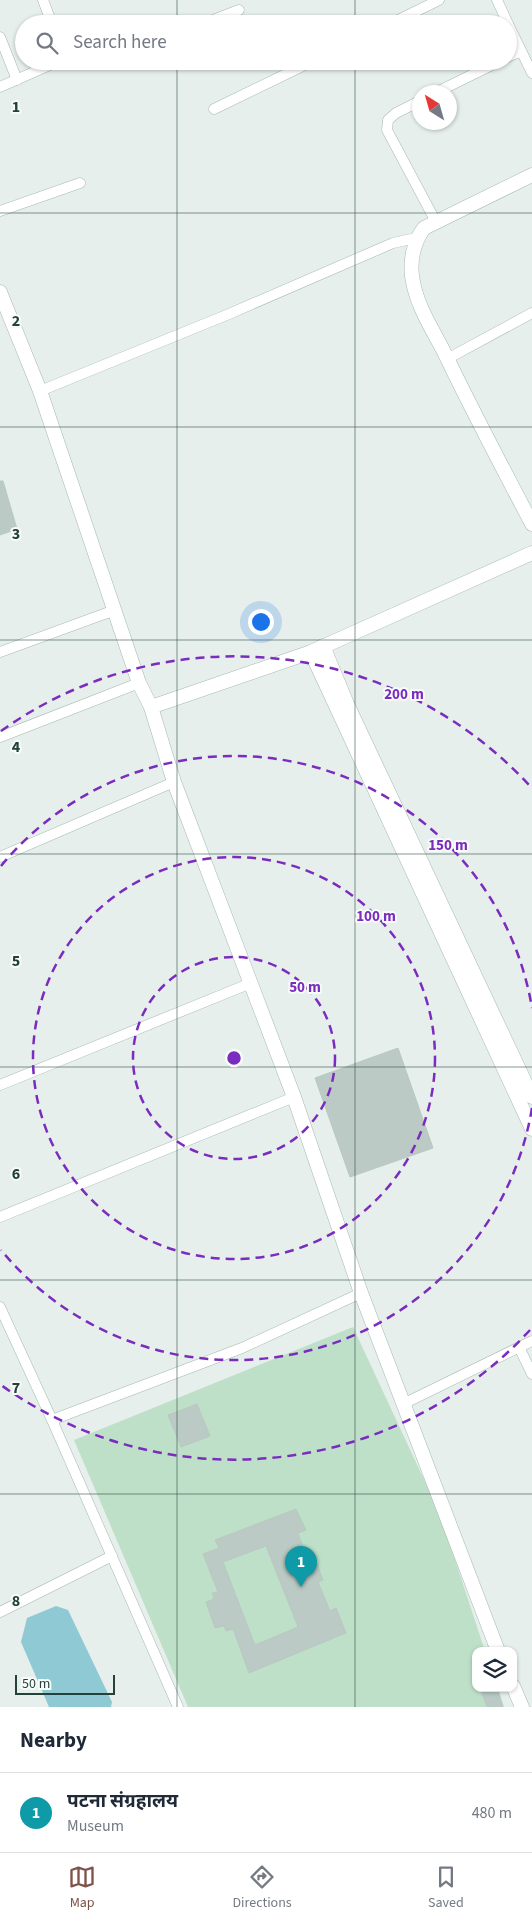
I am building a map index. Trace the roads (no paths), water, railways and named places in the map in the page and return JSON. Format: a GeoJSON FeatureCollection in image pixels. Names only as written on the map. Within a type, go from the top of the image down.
{"type":"FeatureCollection","features":[{"type":"Feature","properties":{"kind":"street"},"geometry":{"type":"LineString","coordinates":[[409,15],[440,0]]}},
{"type":"Feature","properties":{"kind":"street"},"geometry":{"type":"LineString","coordinates":[[497,0],[504,15]]}},
{"type":"Feature","properties":{"kind":"street"},"geometry":{"type":"LineString","coordinates":[[46,1],[50,15]]}},
{"type":"Feature","properties":{"kind":"street"},"geometry":{"type":"LineString","coordinates":[[226,15],[239,10]]}},
{"type":"Feature","properties":{"kind":"street"},"geometry":{"type":"LineString","coordinates":[[0,37],[17,80]]}},
{"type":"Feature","properties":{"kind":"street"},"geometry":{"type":"LineString","coordinates":[[517,43],[532,73]]}},
{"type":"Feature","properties":{"kind":"street"},"geometry":{"type":"LineString","coordinates":[[517,53],[521,51]]}},
{"type":"Feature","properties":{"kind":"street"},"geometry":{"type":"LineString","coordinates":[[0,87],[39,70]]}},
{"type":"Feature","properties":{"kind":"street"},"geometry":{"type":"LineString","coordinates":[[214,109],[294,70]]}},
{"type":"Feature","properties":{"kind":"street"},"geometry":{"type":"LineString","coordinates":[[452,85],[482,70]]}},
{"type":"Feature","properties":{"kind":"street"},"geometry":{"type":"LineString","coordinates":[[412,106],[396,113],[388,120],[387,130],[436,222]]}},
{"type":"Feature","properties":{"kind":"street"},"geometry":{"type":"LineString","coordinates":[[532,175],[424,228],[416,238],[412,266],[412,280],[416,297],[468,403],[532,524]]}},
{"type":"Feature","properties":{"kind":"street"},"geometry":{"type":"LineString","coordinates":[[0,211],[80,183]]}},
{"type":"Feature","properties":{"kind":"street"},"geometry":{"type":"LineString","coordinates":[[40,391],[229,314],[393,243],[416,238]]}},
{"type":"Feature","properties":{"kind":"street"},"geometry":{"type":"LineString","coordinates":[[0,292],[40,391],[139,684],[151,707],[174,782],[294,1098],[403,1404],[496,1647]]}},
{"type":"Feature","properties":{"kind":"street"},"geometry":{"type":"LineString","coordinates":[[447,359],[532,313]]}},
{"type":"Feature","properties":{"kind":"street"},"geometry":{"type":"LineString","coordinates":[[151,707],[317,649],[532,553]]}},
{"type":"Feature","properties":{"kind":"street"},"geometry":{"type":"LineString","coordinates":[[0,652],[115,610]]}},
{"type":"Feature","properties":{"kind":"street"},"geometry":{"type":"LineString","coordinates":[[317,649],[347,704],[532,1129]]}},
{"type":"Feature","properties":{"kind":"street"},"geometry":{"type":"LineString","coordinates":[[0,737],[139,684]]}},
{"type":"Feature","properties":{"kind":"street"},"geometry":{"type":"LineString","coordinates":[[0,857],[174,782]]}},
{"type":"Feature","properties":{"kind":"street"},"geometry":{"type":"LineString","coordinates":[[400,829],[532,1098]]}},
{"type":"Feature","properties":{"kind":"street"},"geometry":{"type":"LineString","coordinates":[[0,1085],[250,983]]}},
{"type":"Feature","properties":{"kind":"street"},"geometry":{"type":"LineString","coordinates":[[0,1217],[294,1098]]}},
{"type":"Feature","properties":{"kind":"street"},"geometry":{"type":"LineString","coordinates":[[52,1420],[242,1348],[362,1293]]}},
{"type":"Feature","properties":{"kind":"street"},"geometry":{"type":"LineString","coordinates":[[0,1308],[52,1420],[178,1707]]}},
{"type":"Feature","properties":{"kind":"street"},"geometry":{"type":"LineString","coordinates":[[403,1404],[532,1341]]}},
{"type":"Feature","properties":{"kind":"street"},"geometry":{"type":"LineString","coordinates":[[519,1347],[532,1374]]}},
{"type":"Feature","properties":{"kind":"street"},"geometry":{"type":"LineString","coordinates":[[0,1612],[112,1556]]}},
{"type":"Feature","properties":{"kind":"street"},"geometry":{"type":"LineString","coordinates":[[516,1692],[522,1707]]}},
{"type":"Feature","properties":{"kind":"water"},"geometry":{"type":"Polygon","coordinates":[[[56,1606],[68,1610],[112,1702],[111,1707],[49,1707],[21,1642],[27,1618],[56,1606]]]}},
{"type":"Feature","properties":{"kind":"place","name":"पटना संग्रहालय"},"geometry":{"type":"Point","coordinates":[301,1587]}}]}
